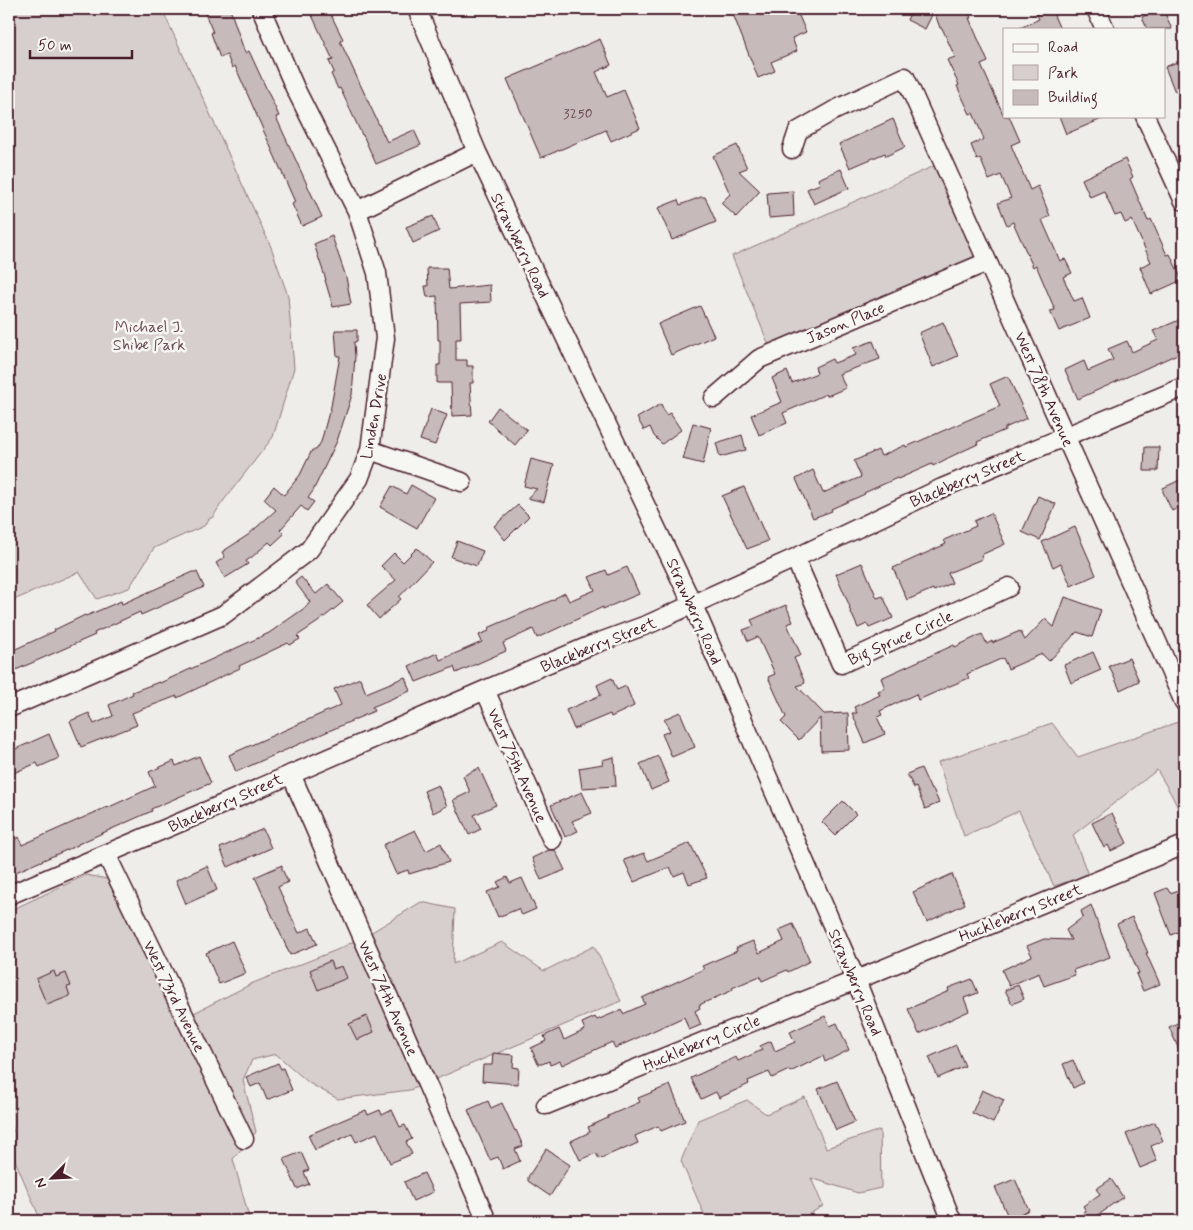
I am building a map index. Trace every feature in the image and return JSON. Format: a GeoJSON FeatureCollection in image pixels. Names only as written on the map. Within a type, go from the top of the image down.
{"type":"FeatureCollection","features":[{"type":"Feature","properties":{"kind":"street","name":"Linden Drive"},"geometry":{"type":"LineString","coordinates":[[9,708],[223,615],[308,550],[359,479],[370,450],[385,338],[377,273],[357,211],[295,88],[261,9]]}},
{"type":"Feature","properties":{"kind":"street","name":"Strawberry Road"},"geometry":{"type":"LineString","coordinates":[[418,9],[477,152],[693,604],[856,980],[952,1221]]}},
{"type":"Feature","properties":{"kind":"street"},"geometry":{"type":"LineString","coordinates":[[1096,9],[1105,28]]}},
{"type":"Feature","properties":{"kind":"street","name":"West 78th Avenue"},"geometry":{"type":"LineString","coordinates":[[792,148],[798,131],[833,111],[905,78],[1184,702]]}},
{"type":"Feature","properties":{"kind":"street"},"geometry":{"type":"LineString","coordinates":[[1146,118],[1184,201]]}},
{"type":"Feature","properties":{"kind":"street"},"geometry":{"type":"LineString","coordinates":[[357,211],[477,152]]}},
{"type":"Feature","properties":{"kind":"street","name":"Jason Place"},"geometry":{"type":"LineString","coordinates":[[714,398],[758,359],[987,262]]}},
{"type":"Feature","properties":{"kind":"street","name":"Blackberry Street"},"geometry":{"type":"LineString","coordinates":[[9,895],[484,690],[589,646],[649,624],[795,558],[942,488],[1184,386]]}},
{"type":"Feature","properties":{"kind":"street"},"geometry":{"type":"LineString","coordinates":[[370,450],[462,482]]}},
{"type":"Feature","properties":{"kind":"street","name":"Big Spruce Circle"},"geometry":{"type":"LineString","coordinates":[[795,558],[841,664],[1009,587]]}},
{"type":"Feature","properties":{"kind":"street","name":"West 75th Avenue"},"geometry":{"type":"LineString","coordinates":[[484,690],[552,840]]}},
{"type":"Feature","properties":{"kind":"street","name":"West 74th Avenue"},"geometry":{"type":"LineString","coordinates":[[291,774],[487,1221]]}},
{"type":"Feature","properties":{"kind":"street","name":"Huckleberry Street"},"geometry":{"type":"LineString","coordinates":[[856,980],[1184,845]]}},
{"type":"Feature","properties":{"kind":"street","name":"West 73rd Avenue"},"geometry":{"type":"LineString","coordinates":[[106,854],[244,1139]]}},
{"type":"Feature","properties":{"kind":"street","name":"Huckleberry Circle"},"geometry":{"type":"LineString","coordinates":[[546,1105],[856,980]]}},
{"type":"Feature","properties":{"kind":"green space","name":"Michael J. Shibe Park"},"geometry":{"type":"Polygon","coordinates":[[[14,9],[162,9],[271,247],[288,296],[294,368],[273,437],[213,517],[204,526],[154,548],[129,588],[97,599],[79,572],[9,602],[9,13],[14,9]]]}},
{"type":"Feature","properties":{"kind":"green space"},"geometry":{"type":"Polygon","coordinates":[[[934,166],[977,261],[771,350],[732,256],[934,166]]]}},
{"type":"Feature","properties":{"kind":"green space"},"geometry":{"type":"Polygon","coordinates":[[[1178,722],[1184,738],[1184,820],[1157,770],[1073,835],[1088,875],[1054,886],[1019,811],[964,836],[938,762],[1052,723],[1078,757],[1178,722]]]}},
{"type":"Feature","properties":{"kind":"green space"},"geometry":{"type":"Polygon","coordinates":[[[86,875],[107,879],[174,1015],[192,1014],[253,983],[339,949],[372,932],[421,902],[455,909],[453,964],[502,942],[544,971],[594,946],[621,1001],[410,1090],[338,1099],[309,1083],[276,1054],[252,1060],[243,1080],[256,1132],[233,1159],[250,1221],[41,1221],[15,1160],[14,1132],[9,1119],[9,911],[86,875]]]}},
{"type":"Feature","properties":{"kind":"green space"},"geometry":{"type":"Polygon","coordinates":[[[805,1097],[826,1148],[880,1130],[881,1188],[858,1193],[811,1178],[823,1206],[797,1221],[707,1221],[681,1161],[698,1120],[747,1100],[766,1114],[805,1097]]]}},
{"type":"Feature","properties":{"kind":"building"},"geometry":{"type":"Polygon","coordinates":[[[203,9],[230,9],[245,53],[249,51],[279,116],[276,117],[322,217],[302,226],[292,204],[295,202],[235,66],[232,68],[227,55],[220,58],[211,33],[213,32],[203,9]]]}},
{"type":"Feature","properties":{"kind":"building"},"geometry":{"type":"Polygon","coordinates":[[[309,9],[328,9],[343,39],[340,41],[387,142],[414,130],[421,145],[376,164],[340,88],[338,89],[331,74],[334,72],[329,61],[333,60],[309,9]]]}},
{"type":"Feature","properties":{"kind":"building"},"geometry":{"type":"Polygon","coordinates":[[[731,9],[796,9],[806,32],[792,38],[797,51],[771,62],[775,71],[758,78],[731,9]]]}},
{"type":"Feature","properties":{"kind":"building"},"geometry":{"type":"Polygon","coordinates":[[[912,9],[967,9],[988,62],[981,65],[1003,114],[1003,118],[1010,118],[1020,141],[1011,145],[1030,190],[1038,186],[1050,216],[1042,220],[1060,261],[1065,259],[1072,273],[1063,277],[1074,301],[1082,298],[1090,318],[1059,331],[1050,311],[1055,310],[1036,265],[1033,267],[1013,222],[1007,225],[998,203],[1011,198],[1001,175],[989,180],[980,158],[977,160],[971,145],[984,139],[973,113],[970,114],[957,86],[959,85],[947,60],[955,57],[942,28],[940,28],[934,11],[925,29],[907,20],[912,9]]]}},
{"type":"Feature","properties":{"kind":"building"},"geometry":{"type":"Polygon","coordinates":[[[1034,9],[1051,9],[1060,28],[1020,28],[1039,19],[1034,9]]]}},
{"type":"Feature","properties":{"kind":"building"},"geometry":{"type":"Polygon","coordinates":[[[1163,9],[1172,29],[1147,28],[1142,17],[1163,9]]]}},
{"type":"Feature","properties":{"kind":"building"},"geometry":{"type":"Polygon","coordinates":[[[600,39],[611,65],[596,72],[607,97],[624,90],[640,128],[611,141],[606,130],[541,158],[507,79],[600,39]]]}},
{"type":"Feature","properties":{"kind":"building"},"geometry":{"type":"Polygon","coordinates":[[[1184,59],[1184,89],[1175,92],[1166,67],[1184,59]]]}},
{"type":"Feature","properties":{"kind":"building"},"geometry":{"type":"Polygon","coordinates":[[[1060,118],[1104,118],[1066,134],[1060,118]]]}},
{"type":"Feature","properties":{"kind":"building"},"geometry":{"type":"Polygon","coordinates":[[[893,119],[905,147],[886,156],[885,153],[850,168],[839,144],[893,119]]]}},
{"type":"Feature","properties":{"kind":"building"},"geometry":{"type":"Polygon","coordinates":[[[737,145],[747,168],[739,171],[760,191],[736,217],[721,203],[730,194],[713,156],[737,145]]]}},
{"type":"Feature","properties":{"kind":"building"},"geometry":{"type":"Polygon","coordinates":[[[1125,159],[1133,177],[1130,179],[1148,221],[1151,219],[1167,255],[1170,254],[1182,280],[1151,294],[1140,267],[1151,262],[1132,220],[1125,223],[1121,214],[1115,216],[1104,191],[1090,197],[1082,179],[1125,159]]]}},
{"type":"Feature","properties":{"kind":"building"},"geometry":{"type":"Polygon","coordinates":[[[841,169],[849,188],[814,204],[807,189],[820,184],[818,179],[841,169]]]}},
{"type":"Feature","properties":{"kind":"building"},"geometry":{"type":"Polygon","coordinates":[[[793,191],[794,216],[769,218],[767,193],[793,191]]]}},
{"type":"Feature","properties":{"kind":"building"},"geometry":{"type":"Polygon","coordinates":[[[705,197],[716,222],[672,240],[658,208],[678,200],[680,205],[705,197]]]}},
{"type":"Feature","properties":{"kind":"building"},"geometry":{"type":"Polygon","coordinates":[[[433,216],[439,231],[413,243],[406,227],[433,216]]]}},
{"type":"Feature","properties":{"kind":"building"},"geometry":{"type":"Polygon","coordinates":[[[332,236],[346,277],[351,304],[333,307],[314,244],[332,236]]]}},
{"type":"Feature","properties":{"kind":"building"},"geometry":{"type":"Polygon","coordinates":[[[427,268],[447,268],[449,289],[490,285],[491,302],[460,304],[461,339],[456,339],[456,360],[467,360],[467,366],[473,366],[473,383],[470,383],[472,415],[452,416],[451,383],[437,383],[437,365],[440,365],[440,340],[438,340],[437,296],[427,297],[425,286],[428,286],[427,268]]]}},
{"type":"Feature","properties":{"kind":"building"},"geometry":{"type":"Polygon","coordinates":[[[700,306],[714,336],[671,355],[658,324],[700,306]]]}},
{"type":"Feature","properties":{"kind":"building"},"geometry":{"type":"Polygon","coordinates":[[[1184,318],[1184,351],[1078,399],[1065,370],[1084,361],[1088,371],[1113,360],[1108,349],[1127,341],[1132,352],[1158,340],[1153,331],[1184,318]]]}},
{"type":"Feature","properties":{"kind":"building"},"geometry":{"type":"Polygon","coordinates":[[[943,322],[958,356],[933,367],[919,333],[943,322]]]}},
{"type":"Feature","properties":{"kind":"building"},"geometry":{"type":"Polygon","coordinates":[[[335,330],[357,330],[357,341],[354,342],[355,357],[352,395],[337,441],[308,498],[314,502],[307,511],[301,506],[280,530],[284,534],[272,545],[269,542],[246,561],[248,564],[225,578],[216,563],[225,557],[222,552],[248,535],[276,510],[264,499],[274,486],[284,495],[300,475],[312,450],[316,450],[321,442],[330,412],[340,356],[337,356],[335,330]]]}},
{"type":"Feature","properties":{"kind":"building"},"geometry":{"type":"Polygon","coordinates":[[[873,341],[880,359],[839,374],[846,388],[827,396],[826,394],[783,413],[787,423],[759,435],[751,415],[782,402],[772,378],[787,371],[792,383],[817,373],[815,367],[832,359],[834,363],[856,355],[853,348],[873,341]]]}},
{"type":"Feature","properties":{"kind":"building"},"geometry":{"type":"Polygon","coordinates":[[[1008,376],[1027,418],[933,466],[932,464],[897,478],[831,509],[832,511],[813,518],[796,479],[813,470],[823,493],[861,477],[854,461],[878,450],[881,456],[905,445],[906,447],[1000,406],[990,384],[1008,376]]]}},
{"type":"Feature","properties":{"kind":"building"},"geometry":{"type":"Polygon","coordinates":[[[661,404],[666,415],[670,413],[681,430],[662,444],[654,436],[650,427],[644,430],[637,418],[661,404]]]}},
{"type":"Feature","properties":{"kind":"building"},"geometry":{"type":"Polygon","coordinates":[[[498,407],[527,430],[515,445],[488,421],[498,407]]]}},
{"type":"Feature","properties":{"kind":"building"},"geometry":{"type":"Polygon","coordinates":[[[431,409],[447,415],[435,445],[420,440],[431,409]]]}},
{"type":"Feature","properties":{"kind":"building"},"geometry":{"type":"Polygon","coordinates":[[[693,423],[711,428],[703,464],[683,459],[693,423]]]}},
{"type":"Feature","properties":{"kind":"building"},"geometry":{"type":"Polygon","coordinates":[[[742,435],[746,450],[720,457],[716,443],[742,435]]]}},
{"type":"Feature","properties":{"kind":"building"},"geometry":{"type":"Polygon","coordinates":[[[1145,447],[1159,447],[1158,471],[1144,471],[1145,447]]]}},
{"type":"Feature","properties":{"kind":"building"},"geometry":{"type":"Polygon","coordinates":[[[531,459],[554,465],[544,502],[527,498],[537,489],[524,486],[531,459]]]}},
{"type":"Feature","properties":{"kind":"building"},"geometry":{"type":"Polygon","coordinates":[[[1184,478],[1184,505],[1172,511],[1163,488],[1184,478]]]}},
{"type":"Feature","properties":{"kind":"building"},"geometry":{"type":"Polygon","coordinates":[[[411,485],[434,498],[417,528],[380,507],[392,486],[406,494],[411,485]]]}},
{"type":"Feature","properties":{"kind":"building"},"geometry":{"type":"Polygon","coordinates":[[[744,487],[768,541],[747,549],[722,496],[744,487]]]}},
{"type":"Feature","properties":{"kind":"building"},"geometry":{"type":"Polygon","coordinates":[[[1038,496],[1056,504],[1040,540],[1022,532],[1038,496]]]}},
{"type":"Feature","properties":{"kind":"building"},"geometry":{"type":"Polygon","coordinates":[[[518,505],[529,516],[505,540],[494,526],[518,505]]]}},
{"type":"Feature","properties":{"kind":"building"},"geometry":{"type":"Polygon","coordinates":[[[991,513],[1005,544],[981,555],[982,559],[948,573],[952,583],[907,600],[893,568],[946,544],[944,540],[976,526],[974,521],[991,513]]]}},
{"type":"Feature","properties":{"kind":"building"},"geometry":{"type":"Polygon","coordinates":[[[1075,527],[1096,575],[1071,586],[1061,563],[1053,567],[1042,542],[1075,527]]]}},
{"type":"Feature","properties":{"kind":"building"},"geometry":{"type":"Polygon","coordinates":[[[457,541],[483,551],[477,566],[451,557],[457,541]]]}},
{"type":"Feature","properties":{"kind":"building"},"geometry":{"type":"Polygon","coordinates":[[[417,548],[432,562],[399,597],[401,599],[379,619],[367,605],[396,580],[381,566],[394,553],[403,562],[417,548]]]}},
{"type":"Feature","properties":{"kind":"building"},"geometry":{"type":"Polygon","coordinates":[[[862,563],[877,598],[883,596],[893,618],[869,628],[867,624],[858,628],[836,574],[862,563]]]}},
{"type":"Feature","properties":{"kind":"building"},"geometry":{"type":"Polygon","coordinates":[[[627,567],[639,594],[603,609],[603,607],[537,638],[533,629],[503,643],[506,651],[456,673],[454,667],[416,682],[409,666],[437,653],[440,660],[482,642],[479,635],[489,631],[488,628],[565,593],[569,601],[595,590],[589,577],[606,570],[608,575],[627,567]]]}},
{"type":"Feature","properties":{"kind":"building"},"geometry":{"type":"Polygon","coordinates":[[[193,572],[197,572],[204,587],[141,615],[140,612],[94,633],[95,635],[9,673],[9,652],[85,615],[121,601],[122,604],[193,572]]]}},
{"type":"Feature","properties":{"kind":"building"},"geometry":{"type":"Polygon","coordinates":[[[301,577],[316,594],[328,584],[343,602],[297,636],[300,639],[290,645],[288,643],[177,698],[177,696],[132,713],[137,725],[81,747],[70,721],[89,713],[94,724],[113,716],[109,705],[133,694],[132,692],[160,683],[269,633],[306,607],[310,602],[295,582],[301,577]]]}},
{"type":"Feature","properties":{"kind":"building"},"geometry":{"type":"Polygon","coordinates":[[[1065,597],[1101,610],[1092,637],[1077,632],[1049,661],[1042,654],[1008,669],[1003,658],[967,674],[969,678],[918,700],[916,694],[880,711],[882,715],[877,717],[885,734],[865,743],[852,713],[857,713],[854,707],[880,695],[878,691],[885,688],[881,678],[982,634],[987,644],[1020,631],[1025,640],[1045,619],[1054,627],[1065,597]]]}},
{"type":"Feature","properties":{"kind":"building"},"geometry":{"type":"Polygon","coordinates":[[[786,605],[793,622],[787,624],[801,655],[794,658],[805,683],[797,686],[824,714],[848,713],[849,750],[821,751],[820,718],[799,740],[781,722],[786,717],[768,677],[775,674],[758,637],[748,641],[743,630],[754,626],[751,620],[786,605]]]}},
{"type":"Feature","properties":{"kind":"building"},"geometry":{"type":"Polygon","coordinates":[[[1093,652],[1101,670],[1071,683],[1064,665],[1093,652]]]}},
{"type":"Feature","properties":{"kind":"building"},"geometry":{"type":"Polygon","coordinates":[[[1129,658],[1139,681],[1120,690],[1109,666],[1129,658]]]}},
{"type":"Feature","properties":{"kind":"building"},"geometry":{"type":"Polygon","coordinates":[[[405,677],[410,691],[372,707],[374,711],[236,772],[229,755],[341,705],[334,689],[360,678],[366,693],[405,677]]]}},
{"type":"Feature","properties":{"kind":"building"},"geometry":{"type":"Polygon","coordinates":[[[612,678],[617,690],[626,686],[634,706],[611,717],[610,714],[574,729],[566,710],[601,695],[597,685],[612,678]]]}},
{"type":"Feature","properties":{"kind":"building"},"geometry":{"type":"Polygon","coordinates":[[[680,712],[695,747],[672,757],[662,734],[670,731],[664,719],[680,712]]]}},
{"type":"Feature","properties":{"kind":"building"},"geometry":{"type":"Polygon","coordinates":[[[49,734],[59,758],[39,767],[37,763],[9,775],[9,752],[49,734]]]}},
{"type":"Feature","properties":{"kind":"building"},"geometry":{"type":"Polygon","coordinates":[[[199,756],[211,783],[9,875],[9,842],[19,837],[22,845],[107,808],[155,786],[149,772],[174,761],[176,766],[199,756]]]}},
{"type":"Feature","properties":{"kind":"building"},"geometry":{"type":"Polygon","coordinates":[[[658,756],[669,782],[651,790],[640,764],[658,756]]]}},
{"type":"Feature","properties":{"kind":"building"},"geometry":{"type":"Polygon","coordinates":[[[614,757],[616,786],[582,788],[579,768],[603,764],[602,760],[614,757]]]}},
{"type":"Feature","properties":{"kind":"building"},"geometry":{"type":"Polygon","coordinates":[[[479,768],[496,805],[474,815],[481,829],[469,835],[453,800],[470,792],[463,776],[479,768]]]}},
{"type":"Feature","properties":{"kind":"building"},"geometry":{"type":"Polygon","coordinates":[[[921,768],[939,803],[925,809],[916,787],[914,788],[907,774],[921,768]]]}},
{"type":"Feature","properties":{"kind":"building"},"geometry":{"type":"Polygon","coordinates":[[[438,785],[447,806],[433,813],[424,791],[438,785]]]}},
{"type":"Feature","properties":{"kind":"building"},"geometry":{"type":"Polygon","coordinates":[[[582,792],[592,813],[572,821],[578,831],[565,837],[551,805],[582,792]]]}},
{"type":"Feature","properties":{"kind":"building"},"geometry":{"type":"Polygon","coordinates":[[[843,801],[856,814],[835,835],[822,822],[843,801]]]}},
{"type":"Feature","properties":{"kind":"building"},"geometry":{"type":"Polygon","coordinates":[[[1112,813],[1127,843],[1111,851],[1108,845],[1104,848],[1092,823],[1112,813]]]}},
{"type":"Feature","properties":{"kind":"building"},"geometry":{"type":"Polygon","coordinates":[[[263,829],[271,848],[228,867],[220,848],[263,829]]]}},
{"type":"Feature","properties":{"kind":"building"},"geometry":{"type":"Polygon","coordinates":[[[415,830],[426,851],[441,843],[449,862],[409,874],[408,870],[396,874],[383,845],[415,830]]]}},
{"type":"Feature","properties":{"kind":"building"},"geometry":{"type":"Polygon","coordinates":[[[690,843],[707,878],[689,884],[684,872],[674,876],[670,867],[634,882],[624,860],[644,853],[648,861],[690,843]]]}},
{"type":"Feature","properties":{"kind":"building"},"geometry":{"type":"Polygon","coordinates":[[[549,850],[555,850],[565,870],[541,880],[532,858],[549,850]]]}},
{"type":"Feature","properties":{"kind":"building"},"geometry":{"type":"Polygon","coordinates":[[[282,865],[288,882],[278,887],[299,933],[310,928],[317,944],[290,955],[255,877],[282,865]]]}},
{"type":"Feature","properties":{"kind":"building"},"geometry":{"type":"Polygon","coordinates":[[[207,866],[217,890],[186,904],[176,880],[207,866]]]}},
{"type":"Feature","properties":{"kind":"building"},"geometry":{"type":"Polygon","coordinates":[[[952,874],[965,904],[927,922],[913,892],[952,874]]]}},
{"type":"Feature","properties":{"kind":"building"},"geometry":{"type":"Polygon","coordinates":[[[507,877],[510,883],[522,878],[536,909],[522,915],[518,909],[498,917],[487,892],[500,887],[497,882],[507,877]]]}},
{"type":"Feature","properties":{"kind":"building"},"geometry":{"type":"Polygon","coordinates":[[[1167,888],[1170,893],[1179,890],[1184,903],[1184,929],[1171,935],[1155,893],[1167,888]]]}},
{"type":"Feature","properties":{"kind":"building"},"geometry":{"type":"Polygon","coordinates":[[[1091,905],[1110,957],[1073,970],[1075,975],[1044,986],[1039,973],[1009,986],[1002,970],[1032,956],[1027,946],[1044,939],[1071,940],[1066,930],[1083,917],[1081,911],[1091,905]]]}},
{"type":"Feature","properties":{"kind":"building"},"geometry":{"type":"Polygon","coordinates":[[[1132,917],[1160,984],[1143,991],[1136,974],[1139,973],[1117,924],[1132,917]]]}},
{"type":"Feature","properties":{"kind":"building"},"geometry":{"type":"Polygon","coordinates":[[[793,924],[810,961],[788,972],[787,970],[762,981],[760,976],[699,1005],[700,1008],[695,1011],[701,1025],[689,1030],[684,1017],[615,1048],[612,1042],[562,1065],[560,1061],[550,1065],[549,1061],[538,1064],[531,1048],[546,1041],[544,1036],[559,1029],[564,1040],[585,1030],[582,1023],[595,1017],[597,1020],[621,1010],[623,1014],[645,1004],[642,998],[704,969],[702,966],[737,951],[736,948],[753,941],[759,953],[784,941],[779,930],[793,924]]]}},
{"type":"Feature","properties":{"kind":"building"},"geometry":{"type":"Polygon","coordinates":[[[232,941],[246,973],[219,984],[206,953],[232,941]]]}},
{"type":"Feature","properties":{"kind":"building"},"geometry":{"type":"Polygon","coordinates":[[[330,961],[333,969],[342,966],[347,978],[318,990],[310,970],[330,961]]]}},
{"type":"Feature","properties":{"kind":"building"},"geometry":{"type":"Polygon","coordinates":[[[54,971],[56,977],[66,973],[71,986],[67,987],[70,996],[47,1005],[36,979],[54,971]]]}},
{"type":"Feature","properties":{"kind":"building"},"geometry":{"type":"Polygon","coordinates":[[[972,979],[978,993],[964,998],[969,1011],[919,1034],[908,1009],[949,991],[948,988],[972,979]]]}},
{"type":"Feature","properties":{"kind":"building"},"geometry":{"type":"Polygon","coordinates":[[[1018,985],[1024,999],[1012,1004],[1005,990],[1018,985]]]}},
{"type":"Feature","properties":{"kind":"building"},"geometry":{"type":"Polygon","coordinates":[[[367,1016],[374,1032],[357,1040],[349,1024],[367,1016]]]}},
{"type":"Feature","properties":{"kind":"building"},"geometry":{"type":"Polygon","coordinates":[[[825,1016],[830,1026],[837,1023],[849,1050],[825,1062],[823,1056],[790,1072],[789,1070],[772,1078],[769,1072],[748,1081],[749,1084],[719,1098],[716,1092],[701,1099],[691,1078],[736,1057],[738,1061],[762,1050],[760,1046],[771,1041],[775,1051],[795,1042],[790,1032],[825,1016]]]}},
{"type":"Feature","properties":{"kind":"building"},"geometry":{"type":"Polygon","coordinates":[[[1184,1020],[1184,1061],[1169,1027],[1184,1020]]]}},
{"type":"Feature","properties":{"kind":"building"},"geometry":{"type":"Polygon","coordinates":[[[956,1045],[965,1066],[938,1078],[929,1057],[956,1045]]]}},
{"type":"Feature","properties":{"kind":"building"},"geometry":{"type":"Polygon","coordinates":[[[493,1053],[514,1055],[513,1067],[519,1068],[518,1084],[482,1081],[483,1065],[492,1065],[493,1053]]]}},
{"type":"Feature","properties":{"kind":"building"},"geometry":{"type":"Polygon","coordinates":[[[1073,1060],[1083,1083],[1073,1088],[1063,1064],[1073,1060]]]}},
{"type":"Feature","properties":{"kind":"building"},"geometry":{"type":"Polygon","coordinates":[[[278,1063],[281,1069],[283,1068],[292,1090],[267,1100],[260,1083],[251,1087],[246,1077],[278,1063]]]}},
{"type":"Feature","properties":{"kind":"building"},"geometry":{"type":"Polygon","coordinates":[[[837,1081],[855,1122],[836,1130],[818,1089],[837,1081]]]}},
{"type":"Feature","properties":{"kind":"building"},"geometry":{"type":"Polygon","coordinates":[[[670,1085],[685,1121],[661,1131],[658,1126],[635,1136],[638,1143],[599,1159],[596,1153],[580,1160],[571,1141],[590,1132],[588,1127],[640,1102],[638,1098],[670,1085]]]}},
{"type":"Feature","properties":{"kind":"building"},"geometry":{"type":"Polygon","coordinates":[[[982,1090],[1004,1100],[993,1123],[972,1113],[982,1090]]]}},
{"type":"Feature","properties":{"kind":"building"},"geometry":{"type":"Polygon","coordinates":[[[488,1101],[491,1108],[502,1103],[523,1146],[515,1149],[520,1161],[503,1169],[498,1157],[490,1160],[468,1110],[488,1101]]]}},
{"type":"Feature","properties":{"kind":"building"},"geometry":{"type":"Polygon","coordinates":[[[366,1110],[368,1115],[380,1110],[382,1115],[392,1110],[400,1127],[405,1125],[412,1139],[406,1142],[412,1154],[390,1163],[377,1133],[356,1142],[352,1134],[315,1150],[308,1135],[366,1110]]]}},
{"type":"Feature","properties":{"kind":"building"},"geometry":{"type":"Polygon","coordinates":[[[1155,1122],[1163,1141],[1151,1146],[1157,1161],[1140,1168],[1126,1134],[1155,1122]]]}},
{"type":"Feature","properties":{"kind":"building"},"geometry":{"type":"Polygon","coordinates":[[[546,1149],[570,1165],[550,1196],[528,1181],[528,1177],[546,1149]]]}},
{"type":"Feature","properties":{"kind":"building"},"geometry":{"type":"Polygon","coordinates":[[[301,1152],[309,1170],[304,1172],[309,1184],[297,1189],[284,1159],[301,1152]]]}},
{"type":"Feature","properties":{"kind":"building"},"geometry":{"type":"Polygon","coordinates":[[[424,1173],[433,1192],[413,1201],[404,1182],[424,1173]]]}},
{"type":"Feature","properties":{"kind":"building"},"geometry":{"type":"Polygon","coordinates":[[[1015,1179],[1029,1210],[1009,1219],[995,1187],[1015,1179]]]}},
{"type":"Feature","properties":{"kind":"building"},"geometry":{"type":"Polygon","coordinates":[[[1111,1179],[1123,1197],[1089,1221],[1083,1212],[1086,1211],[1083,1206],[1100,1194],[1096,1189],[1111,1179]]]}}]}
